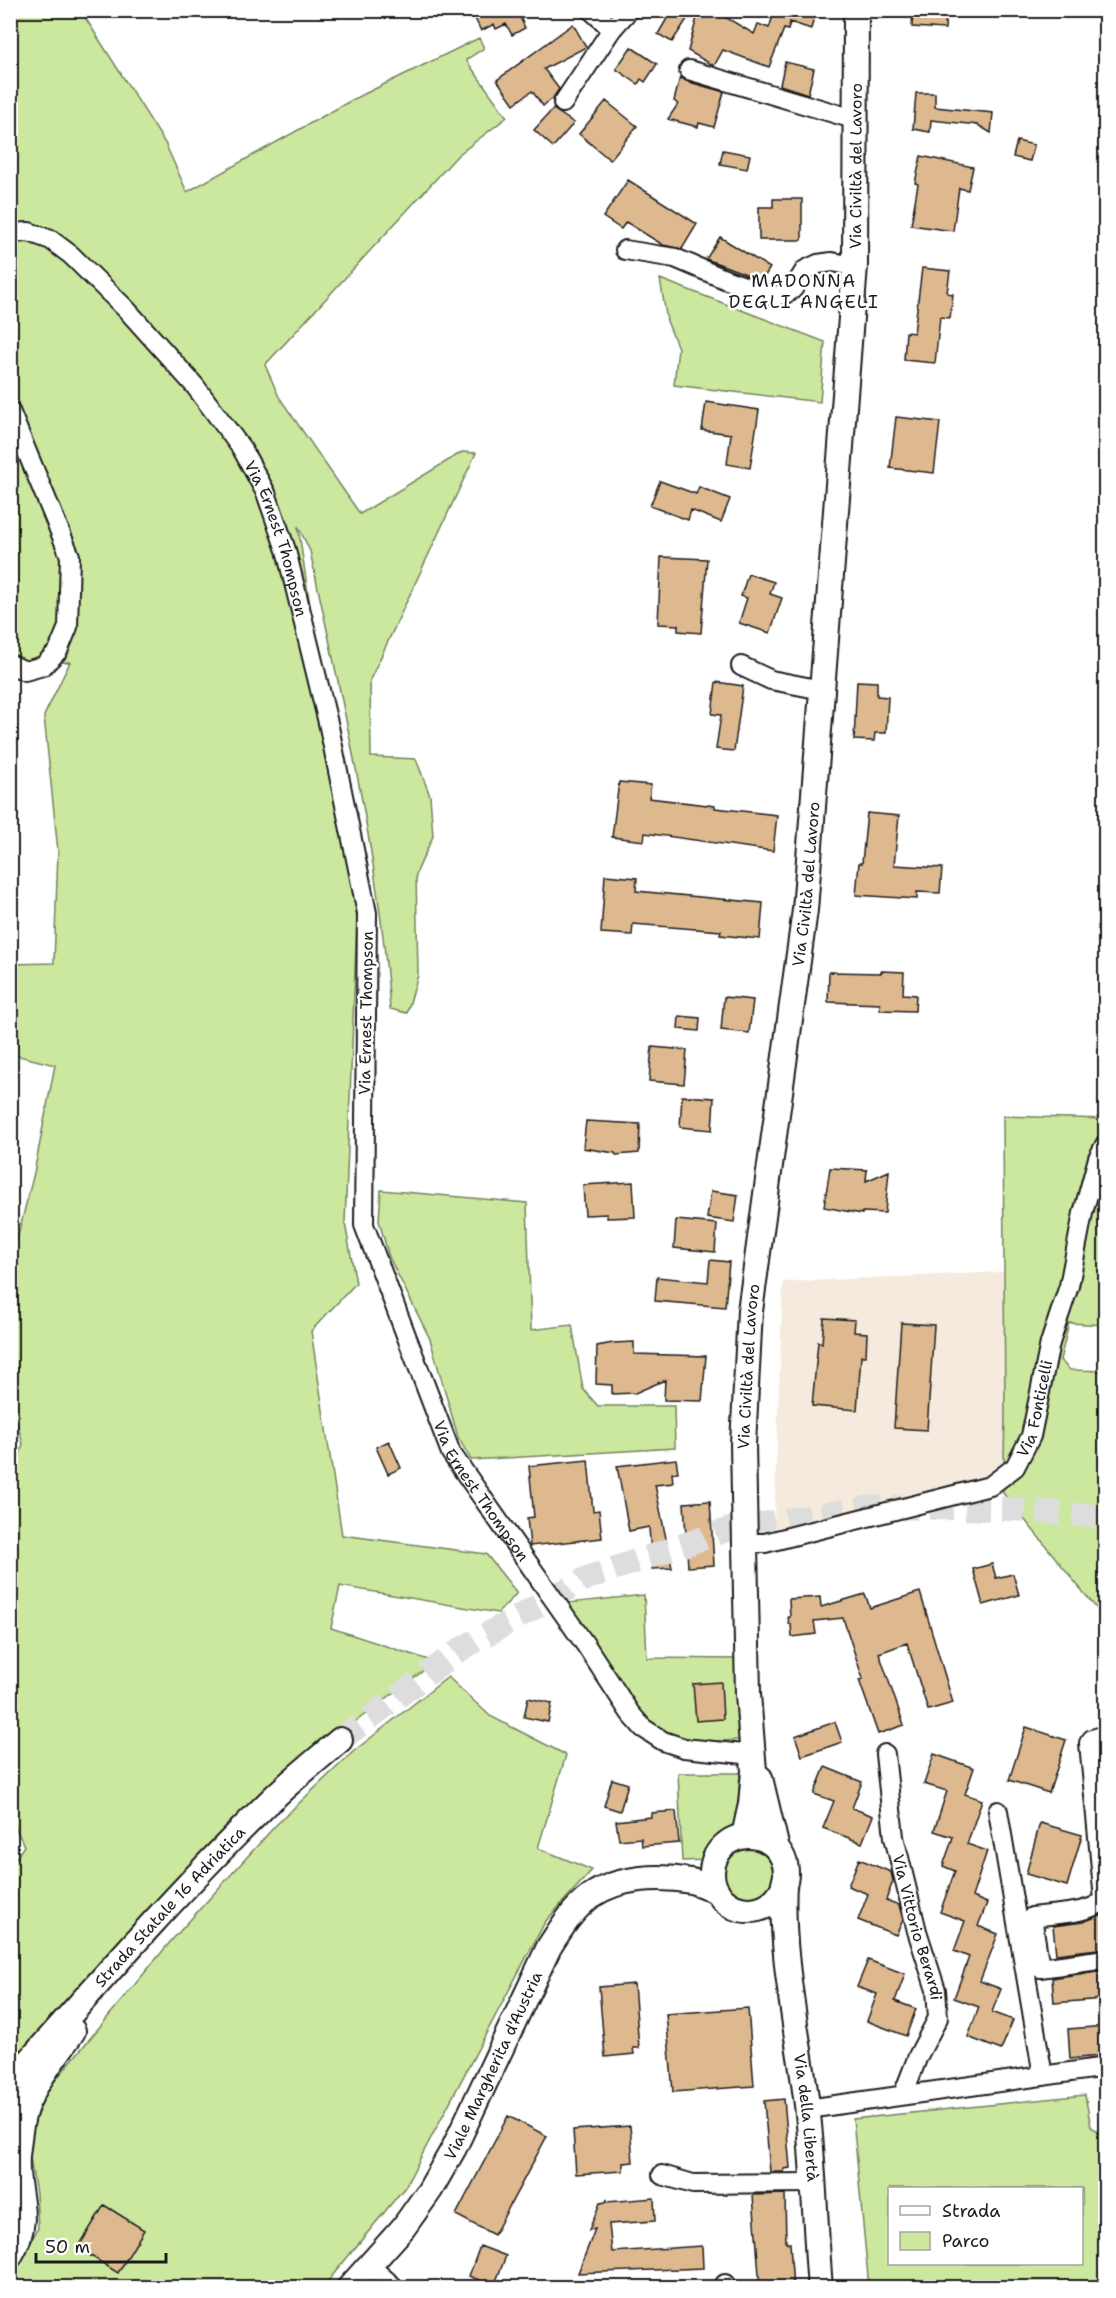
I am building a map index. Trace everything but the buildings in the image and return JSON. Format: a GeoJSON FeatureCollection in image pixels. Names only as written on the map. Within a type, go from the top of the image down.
{"type":"FeatureCollection","features":[{"type":"Feature","properties":{"kind":"main road","name":"Via Civiltà del Lavoro"},"geometry":{"type":"LineString","coordinates":[[744,1836],[752,1804],[754,1755],[748,1694],[743,1444],[750,1311],[805,910],[855,266],[856,10]]}},
{"type":"Feature","properties":{"kind":"main road","name":"Strada Statale 16 Adriatica"},"geometry":{"type":"LineString","coordinates":[[10,2083],[137,1941],[269,1802],[340,1740]]}},
{"type":"Feature","properties":{"kind":"main road","name":"Via Civiltà del Lavoro"},"geometry":{"type":"LineString","coordinates":[[754,1755],[777,1849]]}},
{"type":"Feature","properties":{"kind":"main road"},"geometry":{"type":"LineString","coordinates":[[744,1836],[756,1836],[768,1841],[777,1849],[784,1859],[786,1871],[784,1883],[774,1899],[758,1908],[746,1909],[725,1900],[717,1891],[712,1868],[722,1847],[732,1840],[744,1836]]}},
{"type":"Feature","properties":{"kind":"main road","name":"Viale Margherita d'Austria"},"geometry":{"type":"LineString","coordinates":[[656,1879],[687,1871],[716,1857]]}},
{"type":"Feature","properties":{"kind":"main road","name":"Viale Margherita d'Austria"},"geometry":{"type":"LineString","coordinates":[[349,2288],[403,2228],[430,2190],[449,2156],[549,1947],[563,1925],[581,1904],[601,1890],[624,1882],[656,1879],[692,1881],[717,1891]]}},
{"type":"Feature","properties":{"kind":"main road","name":"Via della Libertà"},"geometry":{"type":"LineString","coordinates":[[784,1883],[786,1947],[807,2109],[820,2288]]}},
{"type":"Feature","properties":{"kind":"main road","name":"Via della Libertà"},"geometry":{"type":"LineString","coordinates":[[758,1908],[774,1926],[786,1947]]}},
{"type":"Feature","properties":{"kind":"main road"},"geometry":{"type":"LineString","coordinates":[[10,2256],[21,2235],[23,2225],[23,2205],[14,2181],[26,2105],[44,2074],[137,1941]]}},
{"type":"Feature","properties":{"kind":"street"},"geometry":{"type":"LineString","coordinates":[[591,10],[612,29]]}},
{"type":"Feature","properties":{"kind":"street"},"geometry":{"type":"LineString","coordinates":[[563,103],[612,29],[629,10]]}},
{"type":"Feature","properties":{"kind":"street"},"geometry":{"type":"LineString","coordinates":[[689,70],[857,120]]}},
{"type":"Feature","properties":{"kind":"street","name":"Via Ernest Thompson"},"geometry":{"type":"LineString","coordinates":[[10,233],[28,232],[51,240],[71,255],[127,309],[195,386],[242,449],[266,493],[286,550],[329,727],[367,913],[364,1225],[451,1453],[587,1647],[630,1713],[643,1728],[663,1740],[684,1748],[754,1755]]}},
{"type":"Feature","properties":{"kind":"street"},"geometry":{"type":"LineString","coordinates":[[625,250],[675,258],[773,296],[785,294],[793,289],[805,270],[818,264],[832,262],[855,266]]}},
{"type":"Feature","properties":{"kind":"street"},"geometry":{"type":"LineString","coordinates":[[10,411],[70,556],[68,627],[58,651],[43,666],[26,671],[10,664]]}},
{"type":"Feature","properties":{"kind":"street"},"geometry":{"type":"LineString","coordinates":[[741,666],[771,680],[822,690]]}},
{"type":"Feature","properties":{"kind":"street","name":"Via Fonticelli"},"geometry":{"type":"LineString","coordinates":[[745,1543],[765,1543],[990,1486],[1015,1467],[1031,1436],[1050,1343],[1069,1286],[1083,1213],[1098,1158],[1106,1143]]}},
{"type":"Feature","properties":{"kind":"street"},"geometry":{"type":"LineString","coordinates":[[1106,1735],[1092,1739],[1089,1743],[1104,1900],[1087,1910],[1032,1917],[1040,1968],[1106,1959]]}},
{"type":"Feature","properties":{"kind":"street","name":"Via Vittorio Berardi"},"geometry":{"type":"LineString","coordinates":[[885,1754],[894,1837],[917,1931],[936,1990],[938,2018],[918,2056],[903,2095]]}},
{"type":"Feature","properties":{"kind":"street"},"geometry":{"type":"LineString","coordinates":[[998,1810],[1043,2076]]}},
{"type":"Feature","properties":{"kind":"street"},"geometry":{"type":"LineString","coordinates":[[807,2109],[1106,2067]]}},
{"type":"Feature","properties":{"kind":"street"},"geometry":{"type":"LineString","coordinates":[[662,2175],[693,2184],[812,2183]]}},
{"type":"Feature","properties":{"kind":"street"},"geometry":{"type":"LineString","coordinates":[[370,2266],[395,2288]]}},
{"type":"Feature","properties":{"kind":"shaded area"},"geometry":{"type":"Polygon","coordinates":[[[1004,1272],[1003,1493],[773,1550],[783,1282],[1004,1272]]]}},
{"type":"Feature","properties":{"kind":"green space"},"geometry":{"type":"Polygon","coordinates":[[[11,11],[81,11],[165,143],[187,192],[352,100],[479,38],[484,48],[466,60],[507,117],[458,155],[265,365],[279,397],[360,514],[462,452],[476,453],[370,680],[371,757],[416,759],[430,796],[433,836],[416,874],[418,975],[407,1013],[390,1009],[377,893],[358,778],[310,551],[298,526],[357,918],[345,1223],[356,1283],[311,1331],[342,1535],[486,1554],[517,1593],[498,1613],[340,1586],[331,1628],[435,1662],[347,1728],[223,1833],[11,2066],[11,1865],[24,1846],[11,1817],[10,1456],[18,1459],[23,1444],[11,1402],[11,1263],[34,1173],[55,1065],[11,1054],[11,964],[54,963],[58,851],[44,716],[70,662],[24,663],[11,653],[11,11]]]}},
{"type":"Feature","properties":{"kind":"green space"},"geometry":{"type":"Polygon","coordinates":[[[660,279],[825,342],[820,402],[674,385],[678,348],[667,321],[660,279]]]}},
{"type":"Feature","properties":{"kind":"green space"},"geometry":{"type":"Polygon","coordinates":[[[1003,1116],[1105,1119],[1105,1325],[1069,1323],[1060,1360],[1070,1370],[1105,1371],[1105,1619],[1003,1493],[1005,1417],[1003,1116]]]}},
{"type":"Feature","properties":{"kind":"green space"},"geometry":{"type":"Polygon","coordinates":[[[381,1190],[527,1203],[531,1330],[572,1325],[583,1389],[598,1406],[674,1406],[675,1448],[471,1460],[458,1437],[430,1339],[389,1257],[379,1221],[381,1190]]]}},
{"type":"Feature","properties":{"kind":"green space"},"geometry":{"type":"Polygon","coordinates":[[[644,1595],[647,1658],[738,1659],[739,1740],[688,1741],[673,1738],[659,1730],[640,1712],[568,1603],[644,1595]]]}},
{"type":"Feature","properties":{"kind":"green space"},"geometry":{"type":"Polygon","coordinates":[[[448,1677],[490,1716],[566,1755],[538,1848],[592,1870],[545,1922],[405,2187],[323,2287],[11,2288],[10,2281],[38,2228],[36,2194],[29,2151],[34,2122],[48,2089],[171,1941],[276,1825],[354,1751],[448,1677]]]}},
{"type":"Feature","properties":{"kind":"green space"},"geometry":{"type":"Polygon","coordinates":[[[678,1773],[740,1773],[737,1821],[706,1860],[682,1861],[678,1773]]]}},
{"type":"Feature","properties":{"kind":"green space"},"geometry":{"type":"Polygon","coordinates":[[[749,1848],[767,1855],[774,1873],[767,1891],[749,1898],[731,1891],[724,1873],[731,1855],[749,1848]]]}},
{"type":"Feature","properties":{"kind":"green space"},"geometry":{"type":"Polygon","coordinates":[[[1085,2095],[1091,2127],[1105,2135],[1105,2287],[869,2287],[853,2119],[1085,2095]]]}},
{"type":"Feature","properties":{"kind":"tunnel"},"geometry":{"type":"LineString","coordinates":[[340,1740],[461,1649],[587,1578],[730,1529],[872,1507],[1015,1509],[1106,1517]]}},
{"type":"Feature","properties":{"kind":"district","name":"MADONNA DEGLI ANGELI"},"geometry":{"type":"Point","coordinates":[804,291]}}]}
